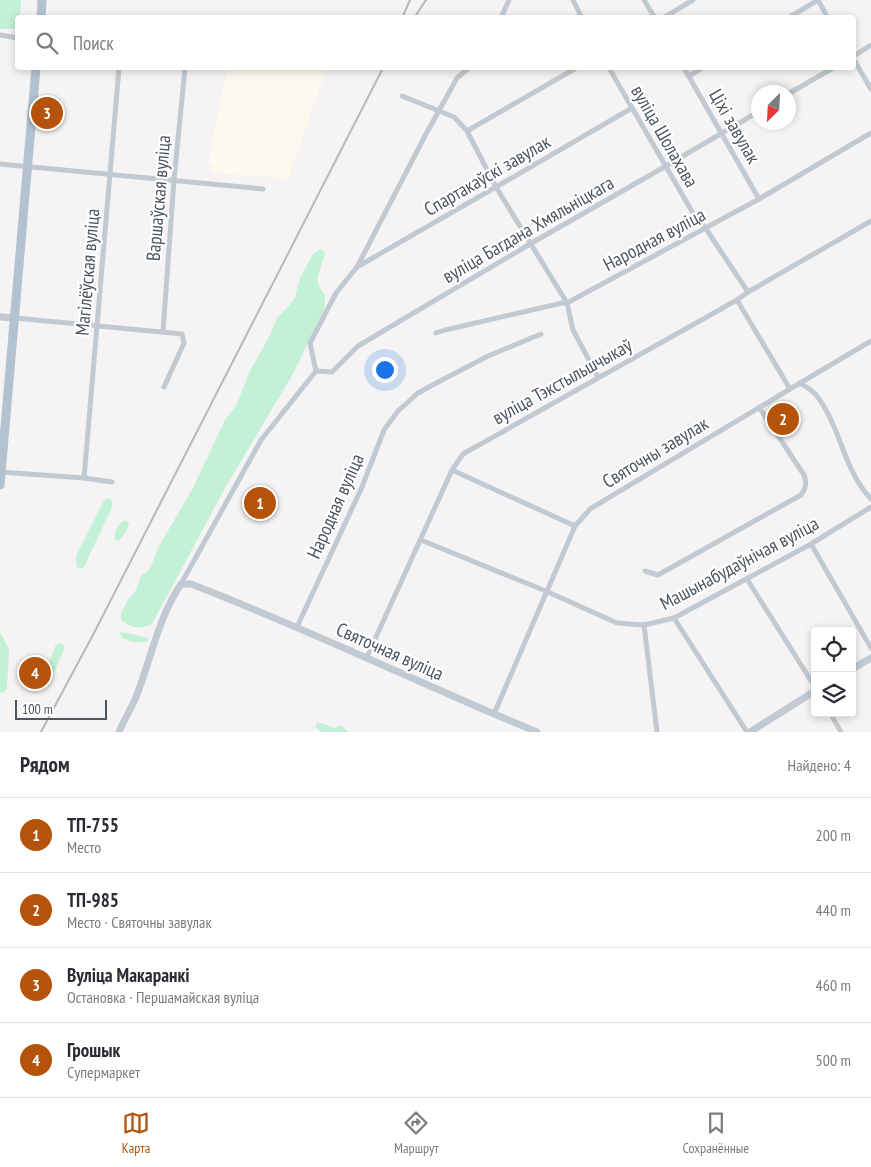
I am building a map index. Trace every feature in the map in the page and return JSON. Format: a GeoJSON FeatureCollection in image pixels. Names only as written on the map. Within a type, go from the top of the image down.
{"type":"FeatureCollection","features":[{"type":"Feature","properties":{"kind":"main road"},"geometry":{"type":"LineString","coordinates":[[41,15],[42,0]]}},
{"type":"Feature","properties":{"kind":"main road"},"geometry":{"type":"LineString","coordinates":[[0,485],[36,70]]}},
{"type":"Feature","properties":{"kind":"street"},"geometry":{"type":"LineString","coordinates":[[502,15],[509,0]]}},
{"type":"Feature","properties":{"kind":"street"},"geometry":{"type":"LineString","coordinates":[[573,0],[580,15]]}},
{"type":"Feature","properties":{"kind":"street"},"geometry":{"type":"LineString","coordinates":[[644,0],[653,15]]}},
{"type":"Feature","properties":{"kind":"street"},"geometry":{"type":"LineString","coordinates":[[668,15],[693,0]]}},
{"type":"Feature","properties":{"kind":"street"},"geometry":{"type":"LineString","coordinates":[[793,15],[818,0],[826,15]]}},
{"type":"Feature","properties":{"kind":"street"},"geometry":{"type":"LineString","coordinates":[[0,35],[15,38]]}},
{"type":"Feature","properties":{"kind":"street"},"geometry":{"type":"LineString","coordinates":[[856,55],[871,45]]}},
{"type":"Feature","properties":{"kind":"street"},"geometry":{"type":"LineString","coordinates":[[856,63],[871,89]]}},
{"type":"Feature","properties":{"kind":"street","name":"Магілёўская вуліца"},"geometry":{"type":"LineString","coordinates":[[84,478],[119,70]]}},
{"type":"Feature","properties":{"kind":"street","name":"Варшаўская вуліца"},"geometry":{"type":"LineString","coordinates":[[162,332],[185,70]]}},
{"type":"Feature","properties":{"kind":"street"},"geometry":{"type":"LineString","coordinates":[[119,732],[136,697],[155,637],[180,584],[261,440],[316,371],[310,343],[336,293],[357,267],[457,78],[467,70]]}},
{"type":"Feature","properties":{"kind":"street"},"geometry":{"type":"LineString","coordinates":[[466,132],[573,70]]}},
{"type":"Feature","properties":{"kind":"street","name":"вуліца Шолахава"},"geometry":{"type":"LineString","coordinates":[[611,70],[694,214],[706,228],[748,292]]}},
{"type":"Feature","properties":{"kind":"street","name":"Ціхі завулак"},"geometry":{"type":"LineString","coordinates":[[685,70],[759,199]]}},
{"type":"Feature","properties":{"kind":"street"},"geometry":{"type":"LineString","coordinates":[[689,76],[699,70]]}},
{"type":"Feature","properties":{"kind":"street"},"geometry":{"type":"LineString","coordinates":[[796,89],[830,70]]}},
{"type":"Feature","properties":{"kind":"street"},"geometry":{"type":"LineString","coordinates":[[402,96],[454,117],[466,132],[496,187],[567,303],[573,330],[598,377]]}},
{"type":"Feature","properties":{"kind":"street","name":"Спартакаўскі завулак"},"geometry":{"type":"LineString","coordinates":[[357,267],[632,108]]}},
{"type":"Feature","properties":{"kind":"street","name":"вуліца Багдана Хмяльніцкага"},"geometry":{"type":"LineString","coordinates":[[316,371],[332,372],[358,346],[751,116]]}},
{"type":"Feature","properties":{"kind":"street","name":"Народная вуліца"},"geometry":{"type":"LineString","coordinates":[[436,333],[567,303],[759,199],[871,133]]}},
{"type":"Feature","properties":{"kind":"street"},"geometry":{"type":"LineString","coordinates":[[0,164],[263,189]]}},
{"type":"Feature","properties":{"kind":"street","name":"вуліца Тэкстыльшчыкаў"},"geometry":{"type":"LineString","coordinates":[[366,659],[452,470],[463,454],[736,300],[871,221]]}},
{"type":"Feature","properties":{"kind":"street"},"geometry":{"type":"LineString","coordinates":[[736,300],[790,389]]}},
{"type":"Feature","properties":{"kind":"street"},"geometry":{"type":"LineString","coordinates":[[0,317],[182,334],[184,343],[164,387]]}},
{"type":"Feature","properties":{"kind":"street","name":"Народная вуліца"},"geometry":{"type":"LineString","coordinates":[[297,627],[362,487],[384,430],[398,411],[418,393],[442,380],[488,356],[541,334]]}},
{"type":"Feature","properties":{"kind":"street","name":"Святочны завулак"},"geometry":{"type":"LineString","coordinates":[[575,526],[590,509],[800,382],[871,342]]}},
{"type":"Feature","properties":{"kind":"street"},"geometry":{"type":"LineString","coordinates":[[800,382],[815,394],[825,409],[860,486],[871,499]]}},
{"type":"Feature","properties":{"kind":"street","name":"Машынабудаўнічая вуліца"},"geometry":{"type":"LineString","coordinates":[[645,571],[658,575],[801,495],[806,490],[804,475],[759,407]]}},
{"type":"Feature","properties":{"kind":"street"},"geometry":{"type":"LineString","coordinates":[[452,470],[575,526],[494,714]]}},
{"type":"Feature","properties":{"kind":"street"},"geometry":{"type":"LineString","coordinates":[[1,472],[112,482]]}},
{"type":"Feature","properties":{"kind":"street","name":"Машынабудаўнічая вуліца"},"geometry":{"type":"LineString","coordinates":[[421,540],[548,592],[617,623],[644,624],[674,618],[811,544],[871,508]]}},
{"type":"Feature","properties":{"kind":"street"},"geometry":{"type":"LineString","coordinates":[[811,544],[871,648]]}},
{"type":"Feature","properties":{"kind":"street"},"geometry":{"type":"LineString","coordinates":[[747,579],[811,681]]}},
{"type":"Feature","properties":{"kind":"street","name":"Святочная вуліца"},"geometry":{"type":"LineString","coordinates":[[180,584],[191,584],[231,599],[537,732]]}},
{"type":"Feature","properties":{"kind":"street"},"geometry":{"type":"LineString","coordinates":[[674,618],[749,732],[811,693]]}},
{"type":"Feature","properties":{"kind":"street"},"geometry":{"type":"LineString","coordinates":[[644,624],[657,732]]}},
{"type":"Feature","properties":{"kind":"street"},"geometry":{"type":"LineString","coordinates":[[856,667],[871,658]]}},
{"type":"Feature","properties":{"kind":"street"},"geometry":{"type":"LineString","coordinates":[[832,717],[841,732]]}},
{"type":"Feature","properties":{"kind":"shaded area"},"geometry":{"type":"Polygon","coordinates":[[[228,70],[326,70],[288,179],[210,173],[212,165],[208,164],[228,70]]]}},
{"type":"Feature","properties":{"kind":"green space"},"geometry":{"type":"Polygon","coordinates":[[[0,0],[21,0],[20,15],[15,15],[15,28],[0,29],[0,0]]]}},
{"type":"Feature","properties":{"kind":"green space"},"geometry":{"type":"Polygon","coordinates":[[[321,249],[325,253],[317,279],[325,295],[325,307],[294,372],[225,488],[152,624],[143,627],[129,625],[121,620],[121,613],[136,590],[141,576],[150,569],[159,546],[193,488],[225,420],[237,404],[249,373],[277,318],[295,297],[300,278],[313,254],[321,249]]]}},
{"type":"Feature","properties":{"kind":"green space"},"geometry":{"type":"Polygon","coordinates":[[[108,498],[112,501],[112,507],[84,567],[80,569],[76,566],[76,556],[104,500],[108,498]]]}},
{"type":"Feature","properties":{"kind":"green space"},"geometry":{"type":"Polygon","coordinates":[[[125,520],[129,523],[126,530],[118,541],[115,540],[117,528],[125,520]]]}},
{"type":"Feature","properties":{"kind":"green space"},"geometry":{"type":"Polygon","coordinates":[[[0,632],[9,649],[7,689],[0,693],[0,632]]]}},
{"type":"Feature","properties":{"kind":"green space"},"geometry":{"type":"Polygon","coordinates":[[[119,632],[149,639],[144,642],[132,641],[122,638],[119,632]]]}},
{"type":"Feature","properties":{"kind":"green space"},"geometry":{"type":"Polygon","coordinates":[[[61,643],[65,647],[49,684],[44,689],[40,688],[56,645],[61,643]]]}},
{"type":"Feature","properties":{"kind":"green space"},"geometry":{"type":"Polygon","coordinates":[[[317,723],[334,728],[342,726],[348,732],[322,732],[315,727],[317,723]]]}},
{"type":"Feature","properties":{"kind":"railway"},"geometry":{"type":"LineString","coordinates":[[403,15],[410,0]]}},
{"type":"Feature","properties":{"kind":"railway"},"geometry":{"type":"LineString","coordinates":[[416,15],[426,0]]}},
{"type":"Feature","properties":{"kind":"railway"},"geometry":{"type":"LineString","coordinates":[[41,732],[95,631],[382,70]]}},
{"type":"Feature","properties":{"kind":"place","name":"Вуліца Макаранкі"},"geometry":{"type":"Point","coordinates":[47,113]}},
{"type":"Feature","properties":{"kind":"place","name":"ТП-985"},"geometry":{"type":"Point","coordinates":[783,419]}},
{"type":"Feature","properties":{"kind":"place","name":"ТП-755"},"geometry":{"type":"Point","coordinates":[260,503]}},
{"type":"Feature","properties":{"kind":"place","name":"Грошык"},"geometry":{"type":"Point","coordinates":[35,673]}}]}
